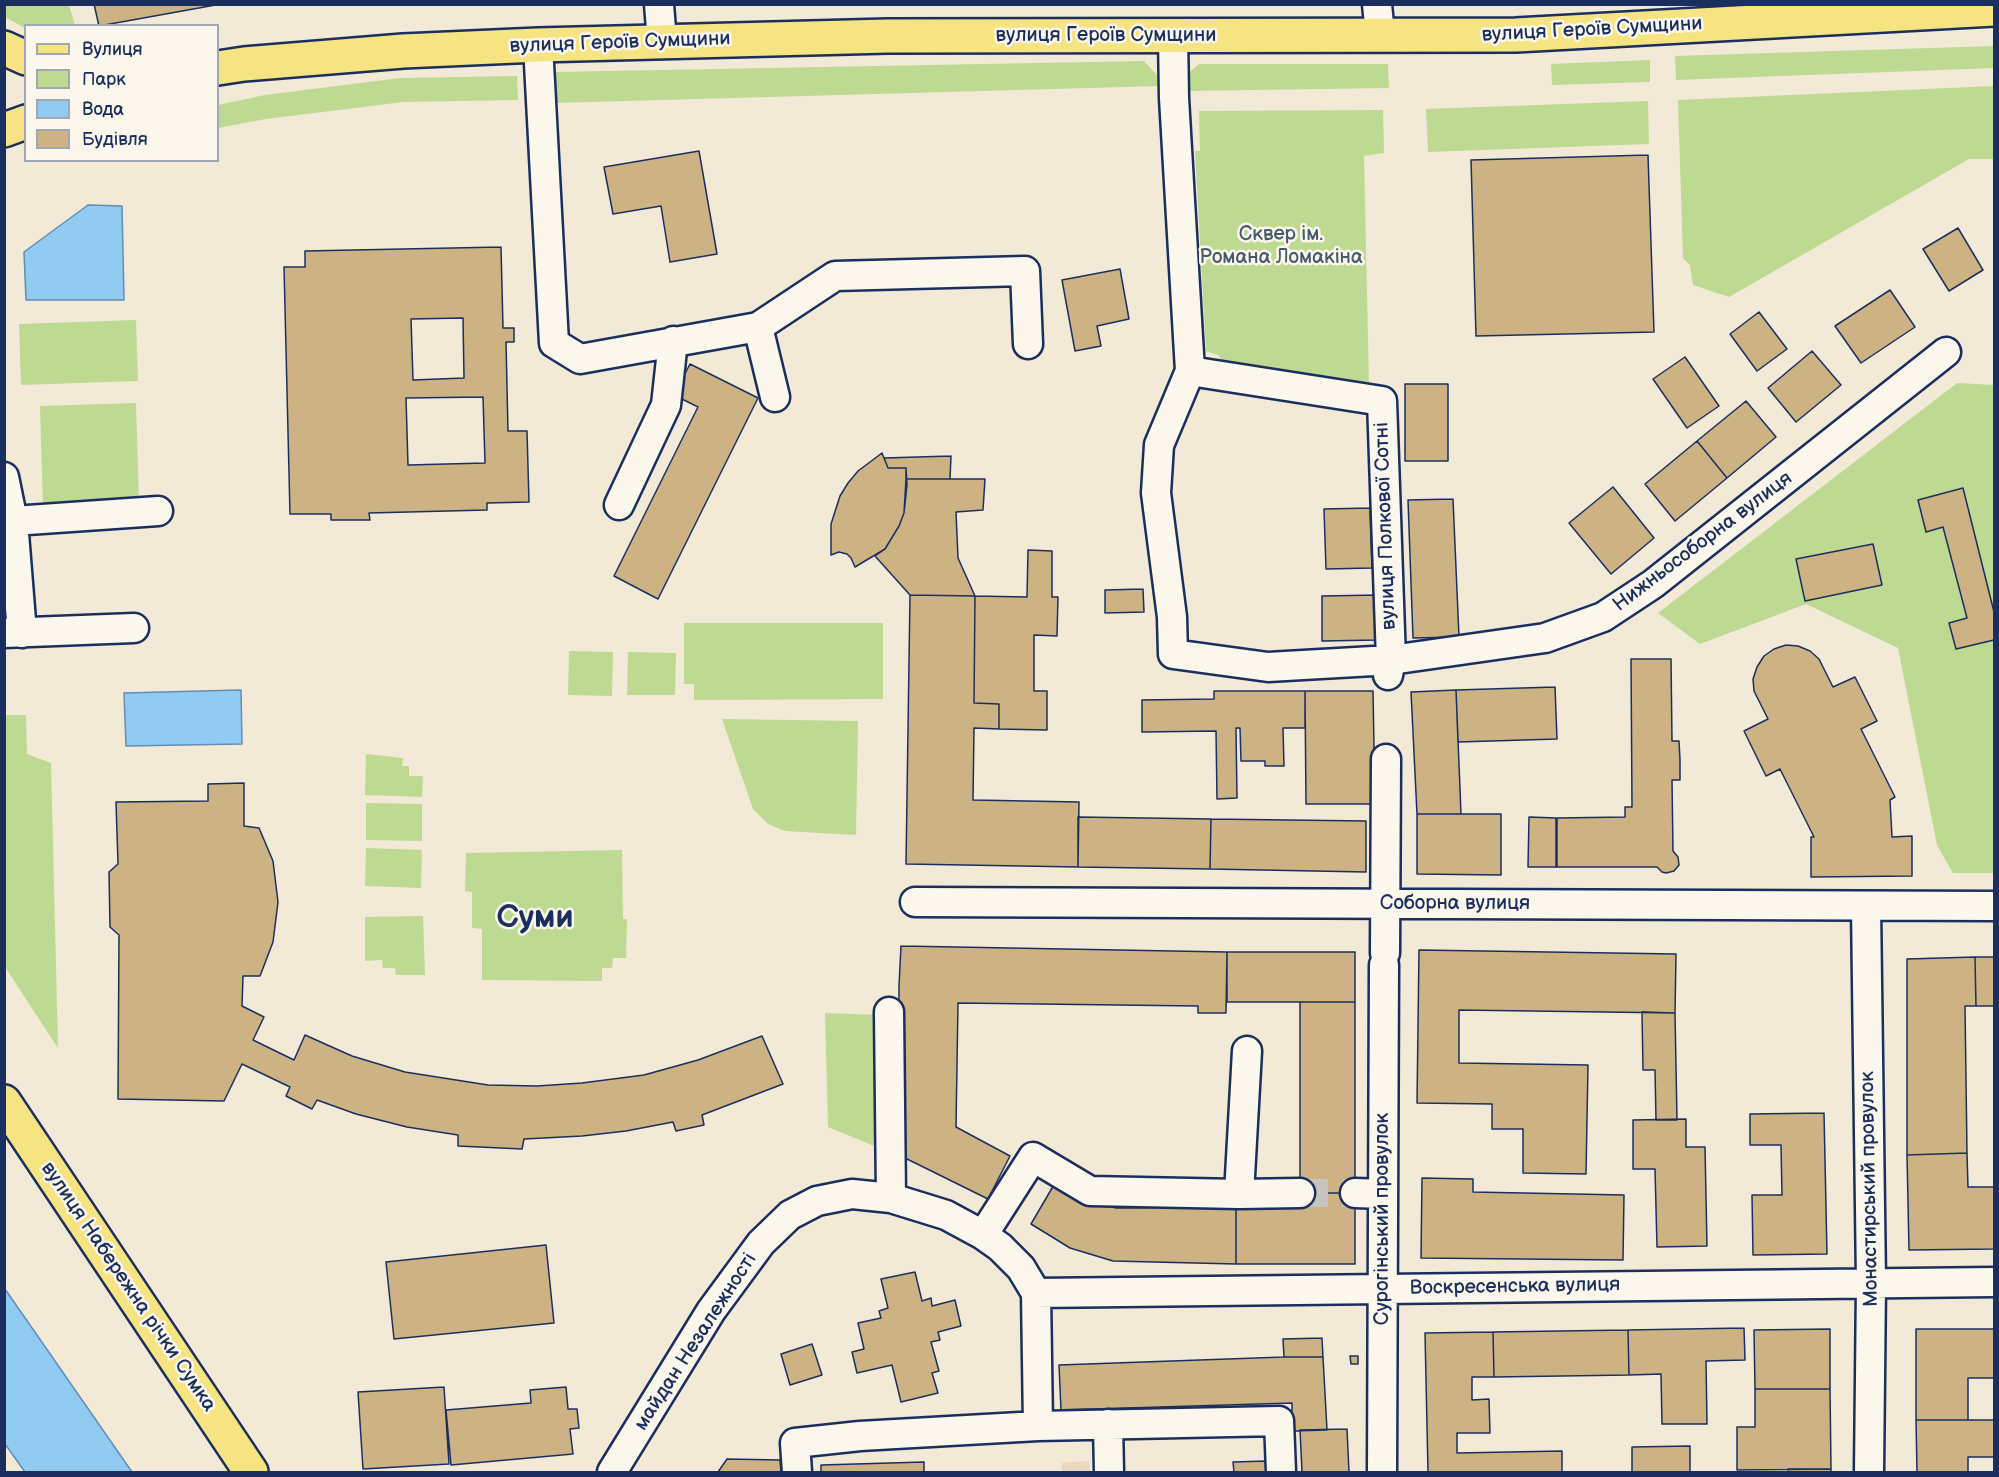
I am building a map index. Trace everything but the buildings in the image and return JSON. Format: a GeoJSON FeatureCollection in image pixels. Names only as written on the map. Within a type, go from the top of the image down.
{"type":"FeatureCollection","features":[{"type":"Feature","properties":{"kind":"main road","name":"вулиця Героїв Сумщини"},"geometry":{"type":"LineString","coordinates":[[219,68],[404,51],[538,45],[888,36],[1173,36],[1378,20],[1527,35],[1995,9]]}},
{"type":"Feature","properties":{"kind":"main road"},"geometry":{"type":"LineString","coordinates":[[4,48],[24,57]]}},
{"type":"Feature","properties":{"kind":"main road"},"geometry":{"type":"LineString","coordinates":[[4,130],[24,123]]}},
{"type":"Feature","properties":{"kind":"main road","name":"вулиця Набережна річки Сумка"},"geometry":{"type":"LineString","coordinates":[[4,1102],[251,1473]]}},
{"type":"Feature","properties":{"kind":"street"},"geometry":{"type":"LineString","coordinates":[[659,4],[663,42]]}},
{"type":"Feature","properties":{"kind":"street"},"geometry":{"type":"LineString","coordinates":[[1173,36],[1174,98],[1190,370]]}},
{"type":"Feature","properties":{"kind":"street"},"geometry":{"type":"LineString","coordinates":[[538,45],[554,342],[580,358],[758,327],[835,276],[1025,271],[1028,344]]}},
{"type":"Feature","properties":{"kind":"street"},"geometry":{"type":"LineString","coordinates":[[758,327],[775,397]]}},
{"type":"Feature","properties":{"kind":"street"},"geometry":{"type":"LineString","coordinates":[[619,505],[666,405],[673,341]]}},
{"type":"Feature","properties":{"kind":"street","name":"Нижньособорна вулиця"},"geometry":{"type":"LineString","coordinates":[[1190,370],[1159,445],[1156,493],[1172,617],[1173,654],[1268,667],[1389,668],[1545,638],[1603,617],[1653,584],[1946,352]]}},
{"type":"Feature","properties":{"kind":"street","name":"вулиця Полкової Сотні"},"geometry":{"type":"LineString","coordinates":[[1190,370],[1382,401],[1389,668]]}},
{"type":"Feature","properties":{"kind":"street"},"geometry":{"type":"LineString","coordinates":[[4,477],[13,521],[13,633],[134,628]]}},
{"type":"Feature","properties":{"kind":"street"},"geometry":{"type":"LineString","coordinates":[[13,521],[158,511]]}},
{"type":"Feature","properties":{"kind":"street","name":"Сурогінський провулок"},"geometry":{"type":"LineString","coordinates":[[1382,1473],[1386,759]]}},
{"type":"Feature","properties":{"kind":"street","name":"Соборна вулиця"},"geometry":{"type":"LineString","coordinates":[[915,902],[1995,906]]}},
{"type":"Feature","properties":{"kind":"street","name":"Монастирський провулок"},"geometry":{"type":"LineString","coordinates":[[1866,906],[1871,1283],[1869,1473]]}},
{"type":"Feature","properties":{"kind":"street"},"geometry":{"type":"LineString","coordinates":[[889,1012],[891,1198]]}},
{"type":"Feature","properties":{"kind":"street"},"geometry":{"type":"LineString","coordinates":[[1239,1194],[1247,1051]]}},
{"type":"Feature","properties":{"kind":"street"},"geometry":{"type":"LineString","coordinates":[[983,1235],[1033,1157],[1090,1191],[1300,1193]]}},
{"type":"Feature","properties":{"kind":"street"},"geometry":{"type":"LineString","coordinates":[[1355,1193],[1383,1194]]}},
{"type":"Feature","properties":{"kind":"street","name":"майдан Незалежності"},"geometry":{"type":"LineString","coordinates":[[612,1473],[711,1311],[761,1244],[790,1215],[817,1201],[852,1194],[891,1198],[946,1215],[1000,1247],[1021,1268],[1036,1293]]}},
{"type":"Feature","properties":{"kind":"street","name":"Воскресенська вулиця"},"geometry":{"type":"LineString","coordinates":[[1036,1293],[1995,1282]]}},
{"type":"Feature","properties":{"kind":"street"},"geometry":{"type":"LineString","coordinates":[[1036,1293],[1038,1426]]}},
{"type":"Feature","properties":{"kind":"street"},"geometry":{"type":"LineString","coordinates":[[797,1473],[795,1443],[860,1436],[1038,1426],[1279,1421],[1281,1473]]}},
{"type":"Feature","properties":{"kind":"street"},"geometry":{"type":"LineString","coordinates":[[1108,1424],[1109,1473]]}},
{"type":"Feature","properties":{"kind":"shaded area"},"geometry":{"type":"Polygon","coordinates":[[[1089,1461],[1090,1472],[1062,1472],[1062,1463],[1089,1461]]]}},
{"type":"Feature","properties":{"kind":"green space"},"geometry":{"type":"Polygon","coordinates":[[[4,5],[69,5],[75,24],[24,24],[24,27],[5,17],[4,5]]]}},
{"type":"Feature","properties":{"kind":"green space"},"geometry":{"type":"Polygon","coordinates":[[[1994,46],[1994,68],[1676,80],[1675,56],[1994,46]]]}},
{"type":"Feature","properties":{"kind":"green space"},"geometry":{"type":"Polygon","coordinates":[[[1650,60],[1650,82],[1552,85],[1551,64],[1650,60]]]}},
{"type":"Feature","properties":{"kind":"green space"},"geometry":{"type":"Polygon","coordinates":[[[1144,61],[1156,74],[1160,86],[556,103],[554,72],[1144,61]]]}},
{"type":"Feature","properties":{"kind":"green space"},"geometry":{"type":"Polygon","coordinates":[[[1199,64],[1388,64],[1389,88],[1188,91],[1186,75],[1199,64]]]}},
{"type":"Feature","properties":{"kind":"green space"},"geometry":{"type":"Polygon","coordinates":[[[517,76],[518,100],[403,102],[266,119],[219,128],[219,105],[265,95],[400,78],[517,76]]]}},
{"type":"Feature","properties":{"kind":"green space"},"geometry":{"type":"Polygon","coordinates":[[[1994,86],[1994,159],[1969,159],[1729,297],[1693,285],[1690,265],[1683,258],[1678,100],[1994,86]]]}},
{"type":"Feature","properties":{"kind":"green space"},"geometry":{"type":"Polygon","coordinates":[[[1648,101],[1649,144],[1428,152],[1426,109],[1648,101]]]}},
{"type":"Feature","properties":{"kind":"green space","name":"Сквер ім. Романа Ломакіна"},"geometry":{"type":"Polygon","coordinates":[[[1383,110],[1384,153],[1364,156],[1369,385],[1291,378],[1222,360],[1218,355],[1206,351],[1195,151],[1200,151],[1199,111],[1383,110]]]}},
{"type":"Feature","properties":{"kind":"green space"},"geometry":{"type":"Polygon","coordinates":[[[136,320],[138,381],[21,385],[19,324],[136,320]]]}},
{"type":"Feature","properties":{"kind":"green space"},"geometry":{"type":"Polygon","coordinates":[[[1957,383],[1994,385],[1994,873],[1953,873],[1937,845],[1898,648],[1806,604],[1700,644],[1658,613],[1957,383]]]}},
{"type":"Feature","properties":{"kind":"green space"},"geometry":{"type":"Polygon","coordinates":[[[136,403],[139,504],[43,507],[40,406],[136,403]]]}},
{"type":"Feature","properties":{"kind":"green space"},"geometry":{"type":"Polygon","coordinates":[[[684,623],[883,623],[883,699],[694,700],[694,684],[684,684],[684,623]]]}},
{"type":"Feature","properties":{"kind":"green space"},"geometry":{"type":"Polygon","coordinates":[[[569,651],[613,652],[612,696],[568,695],[569,651]]]}},
{"type":"Feature","properties":{"kind":"green space"},"geometry":{"type":"Polygon","coordinates":[[[628,652],[676,653],[675,695],[627,695],[628,652]]]}},
{"type":"Feature","properties":{"kind":"green space"},"geometry":{"type":"Polygon","coordinates":[[[4,715],[26,715],[27,754],[51,763],[58,1048],[5,967],[4,715]]]}},
{"type":"Feature","properties":{"kind":"green space"},"geometry":{"type":"Polygon","coordinates":[[[722,719],[858,721],[856,835],[785,831],[768,824],[753,809],[722,719]]]}},
{"type":"Feature","properties":{"kind":"green space"},"geometry":{"type":"Polygon","coordinates":[[[366,754],[403,758],[402,766],[409,766],[409,776],[423,776],[422,797],[365,795],[366,754]]]}},
{"type":"Feature","properties":{"kind":"green space"},"geometry":{"type":"Polygon","coordinates":[[[366,803],[422,804],[422,841],[366,840],[366,803]]]}},
{"type":"Feature","properties":{"kind":"green space"},"geometry":{"type":"Polygon","coordinates":[[[366,848],[422,850],[421,888],[365,886],[366,848]]]}},
{"type":"Feature","properties":{"kind":"green space"},"geometry":{"type":"Polygon","coordinates":[[[622,850],[623,919],[627,919],[626,958],[613,958],[612,968],[602,968],[602,981],[482,980],[482,929],[472,928],[472,892],[465,891],[466,853],[622,850]]]}},
{"type":"Feature","properties":{"kind":"green space"},"geometry":{"type":"Polygon","coordinates":[[[423,916],[425,975],[396,975],[395,968],[383,968],[382,960],[365,961],[365,917],[423,916]]]}},
{"type":"Feature","properties":{"kind":"green space"},"geometry":{"type":"Polygon","coordinates":[[[825,1013],[880,1015],[879,1148],[828,1127],[825,1013]]]}},
{"type":"Feature","properties":{"kind":"water"},"geometry":{"type":"Polygon","coordinates":[[[88,205],[122,206],[124,300],[26,300],[24,252],[88,205]]]}},
{"type":"Feature","properties":{"kind":"water"},"geometry":{"type":"Polygon","coordinates":[[[241,690],[242,744],[126,746],[124,693],[241,690]]]}},
{"type":"Feature","properties":{"kind":"water"},"geometry":{"type":"Polygon","coordinates":[[[5,1289],[132,1472],[25,1472],[5,1444],[5,1289]]]}},
{"type":"Feature","properties":{"kind":"tunnel"},"geometry":{"type":"LineString","coordinates":[[1300,1193],[1355,1193]]}},
{"type":"Feature","properties":{"kind":"district","name":"Суми"},"geometry":{"type":"Point","coordinates":[535,919]}}]}
